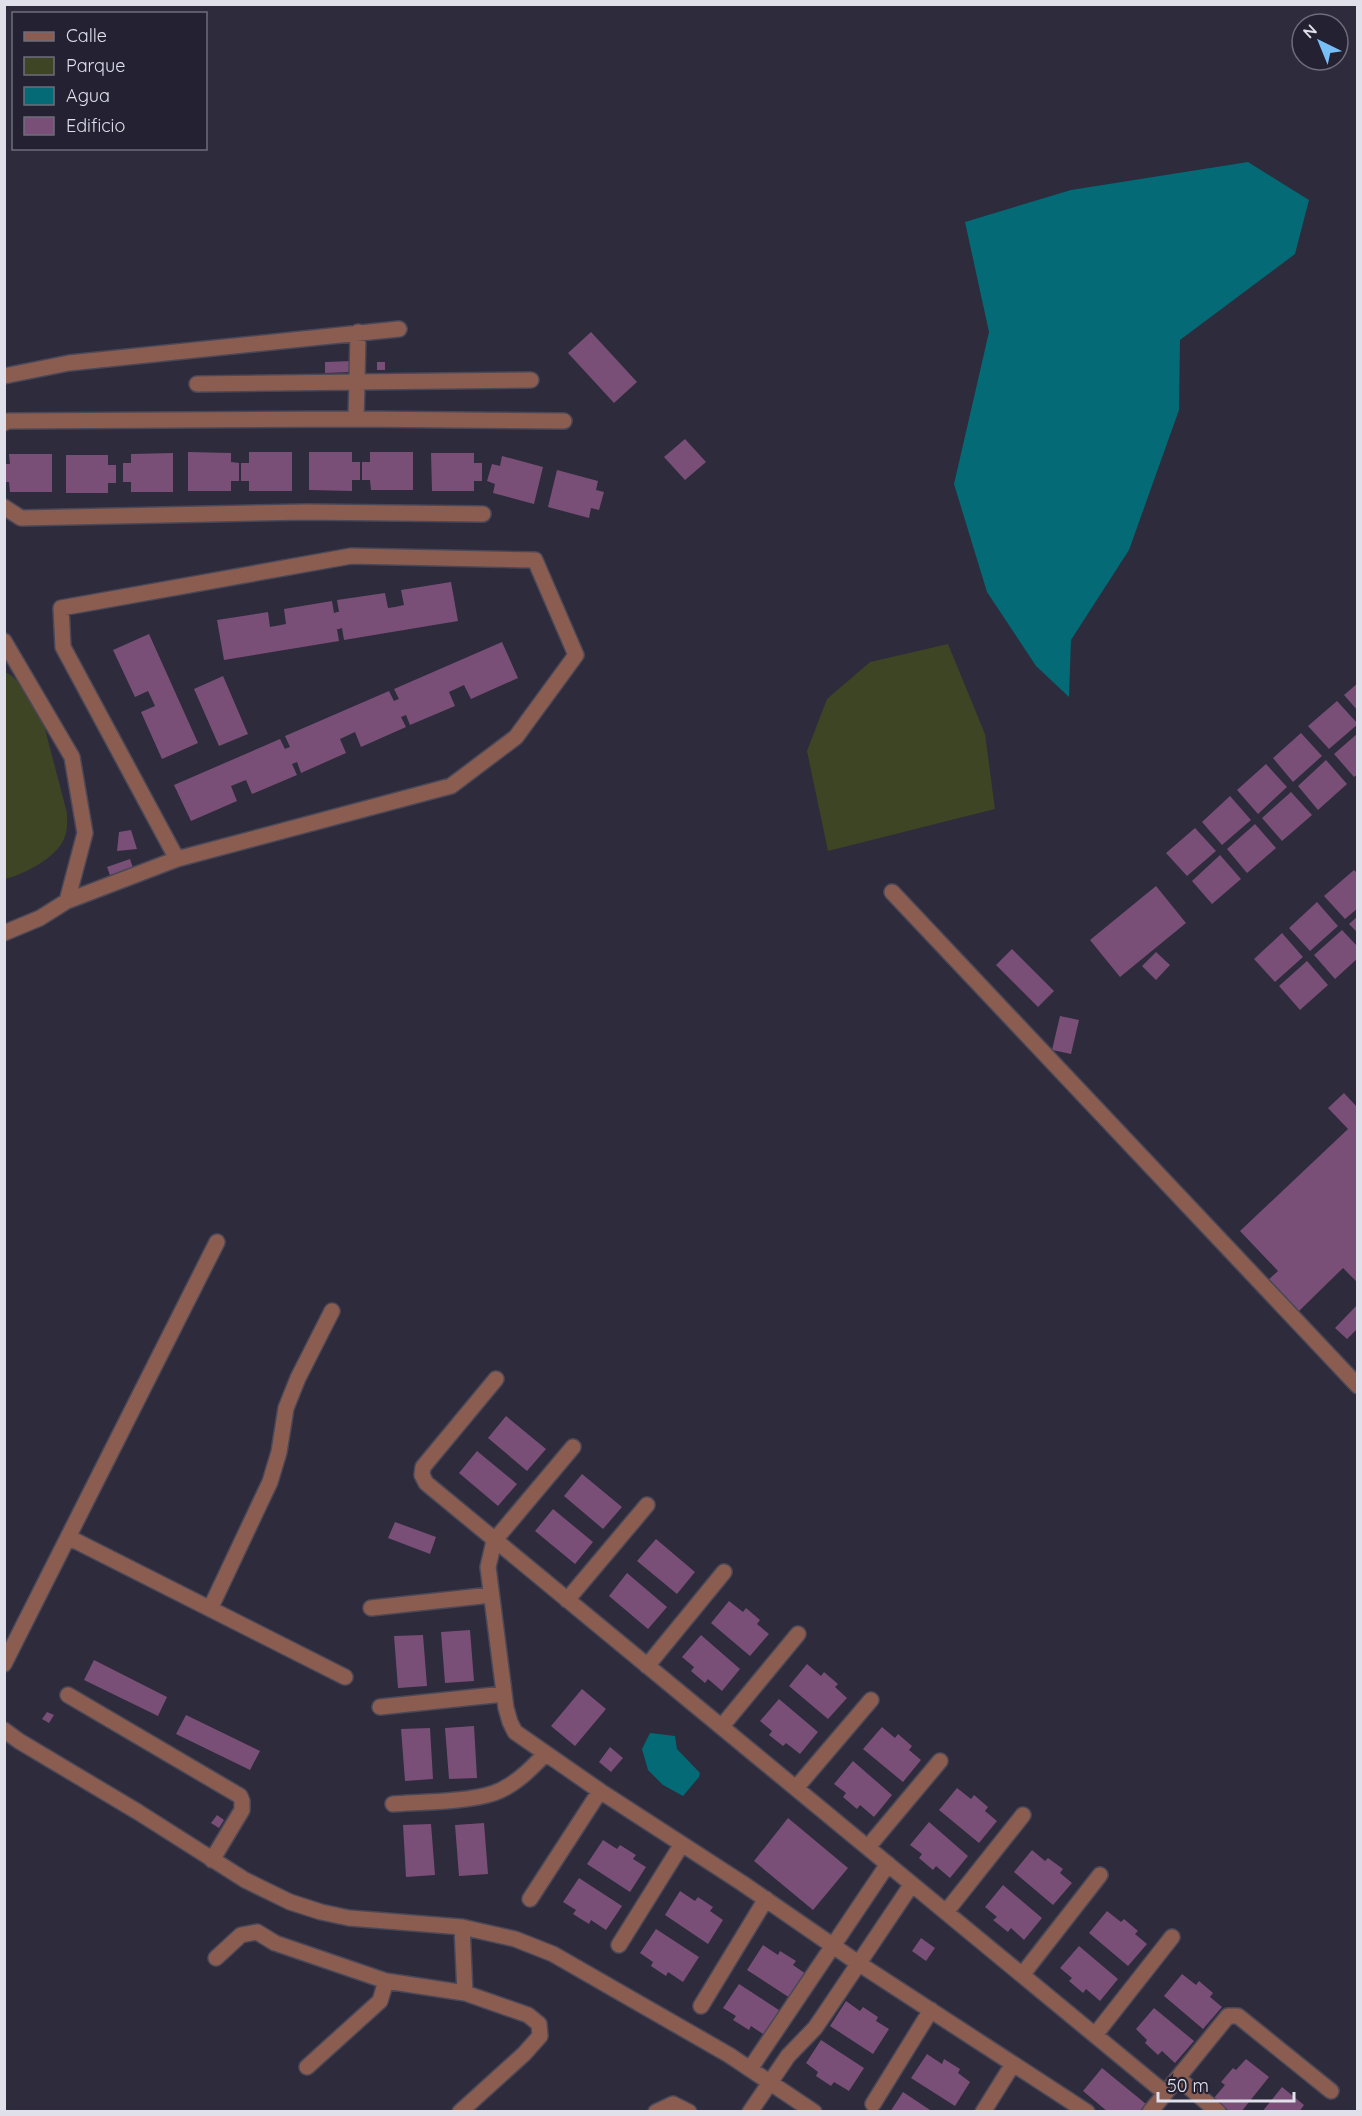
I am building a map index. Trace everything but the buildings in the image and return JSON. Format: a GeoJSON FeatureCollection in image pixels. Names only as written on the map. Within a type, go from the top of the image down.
{"type":"FeatureCollection","features":[{"type":"Feature","properties":{"kind":"street"},"geometry":{"type":"LineString","coordinates":[[4,376],[69,363],[399,329]]}},
{"type":"Feature","properties":{"kind":"street"},"geometry":{"type":"LineString","coordinates":[[356,419],[358,332]]}},
{"type":"Feature","properties":{"kind":"street"},"geometry":{"type":"LineString","coordinates":[[197,384],[531,380]]}},
{"type":"Feature","properties":{"kind":"street"},"geometry":{"type":"LineString","coordinates":[[4,423],[8,421],[356,419],[564,421]]}},
{"type":"Feature","properties":{"kind":"street"},"geometry":{"type":"LineString","coordinates":[[4,507],[21,518],[306,512],[483,514]]}},
{"type":"Feature","properties":{"kind":"street"},"geometry":{"type":"LineString","coordinates":[[4,933],[40,918],[67,901],[177,859],[451,786],[516,737],[576,655],[535,560],[351,556],[62,608],[63,647],[177,859]]}},
{"type":"Feature","properties":{"kind":"street"},"geometry":{"type":"LineString","coordinates":[[4,641],[72,757],[85,832],[67,901]]}},
{"type":"Feature","properties":{"kind":"street"},"geometry":{"type":"LineString","coordinates":[[892,892],[1358,1386]]}},
{"type":"Feature","properties":{"kind":"street"},"geometry":{"type":"LineString","coordinates":[[4,1664],[217,1242]]}},
{"type":"Feature","properties":{"kind":"street"},"geometry":{"type":"LineString","coordinates":[[210,1609],[270,1482],[279,1452],[286,1408],[298,1378],[332,1311]]}},
{"type":"Feature","properties":{"kind":"street"},"geometry":{"type":"LineString","coordinates":[[496,1379],[423,1467],[423,1479],[494,1541],[722,1726],[1165,2093]]}},
{"type":"Feature","properties":{"kind":"street"},"geometry":{"type":"LineString","coordinates":[[573,1447],[494,1541],[488,1567],[507,1715],[515,1732],[858,1963],[1087,2112]]}},
{"type":"Feature","properties":{"kind":"street"},"geometry":{"type":"LineString","coordinates":[[567,1600],[647,1506]]}},
{"type":"Feature","properties":{"kind":"street"},"geometry":{"type":"LineString","coordinates":[[68,1537],[345,1677]]}},
{"type":"Feature","properties":{"kind":"street"},"geometry":{"type":"LineString","coordinates":[[647,1666],[724,1572]]}},
{"type":"Feature","properties":{"kind":"street"},"geometry":{"type":"LineString","coordinates":[[371,1608],[491,1595]]}},
{"type":"Feature","properties":{"kind":"street"},"geometry":{"type":"LineString","coordinates":[[722,1726],[798,1634]]}},
{"type":"Feature","properties":{"kind":"street"},"geometry":{"type":"LineString","coordinates":[[380,1707],[504,1694]]}},
{"type":"Feature","properties":{"kind":"street"},"geometry":{"type":"LineString","coordinates":[[68,1695],[240,1796],[242,1810],[212,1860]]}},
{"type":"Feature","properties":{"kind":"street"},"geometry":{"type":"LineString","coordinates":[[796,1788],[871,1700]]}},
{"type":"Feature","properties":{"kind":"street"},"geometry":{"type":"LineString","coordinates":[[4,1730],[245,1880],[290,1902],[349,1918],[462,1927],[515,1939],[553,1954],[729,2055],[814,2112]]}},
{"type":"Feature","properties":{"kind":"street"},"geometry":{"type":"LineString","coordinates":[[393,1804],[480,1797],[496,1792],[529,1770],[545,1754]]}},
{"type":"Feature","properties":{"kind":"street"},"geometry":{"type":"LineString","coordinates":[[868,1847],[940,1761]]}},
{"type":"Feature","properties":{"kind":"street"},"geometry":{"type":"LineString","coordinates":[[530,1899],[600,1791]]}},
{"type":"Feature","properties":{"kind":"street"},"geometry":{"type":"LineString","coordinates":[[946,1912],[1023,1815]]}},
{"type":"Feature","properties":{"kind":"street"},"geometry":{"type":"LineString","coordinates":[[619,1945],[682,1844]]}},
{"type":"Feature","properties":{"kind":"street"},"geometry":{"type":"LineString","coordinates":[[750,2069],[888,1864]]}},
{"type":"Feature","properties":{"kind":"street"},"geometry":{"type":"LineString","coordinates":[[1022,1975],[1100,1875]]}},
{"type":"Feature","properties":{"kind":"street"},"geometry":{"type":"LineString","coordinates":[[750,2112],[788,2056],[821,2020],[912,1884]]}},
{"type":"Feature","properties":{"kind":"street"},"geometry":{"type":"LineString","coordinates":[[701,2006],[766,1899]]}},
{"type":"Feature","properties":{"kind":"street"},"geometry":{"type":"LineString","coordinates":[[462,1927],[465,1993]]}},
{"type":"Feature","properties":{"kind":"street"},"geometry":{"type":"LineString","coordinates":[[216,1958],[241,1935],[257,1932],[275,1943],[386,1982],[465,1993],[528,2015],[538,2024],[540,2036],[524,2054],[460,2112]]}},
{"type":"Feature","properties":{"kind":"street"},"geometry":{"type":"LineString","coordinates":[[1095,2035],[1172,1937]]}},
{"type":"Feature","properties":{"kind":"street"},"geometry":{"type":"LineString","coordinates":[[307,2067],[380,2001],[386,1982]]}},
{"type":"Feature","properties":{"kind":"street"},"geometry":{"type":"LineString","coordinates":[[873,2104],[931,2010]]}},
{"type":"Feature","properties":{"kind":"street"},"geometry":{"type":"LineString","coordinates":[[1150,2112],[1228,2016],[1234,2014],[1331,2091]]}},
{"type":"Feature","properties":{"kind":"street"},"geometry":{"type":"LineString","coordinates":[[983,2112],[1013,2064]]}},
{"type":"Feature","properties":{"kind":"street"},"geometry":{"type":"LineString","coordinates":[[1178,2078],[1218,2112]]}},
{"type":"Feature","properties":{"kind":"street"},"geometry":{"type":"LineString","coordinates":[[656,2112],[673,2104],[688,2112]]}},
{"type":"Feature","properties":{"kind":"green space"},"geometry":{"type":"Polygon","coordinates":[[[948,644],[985,734],[995,809],[828,851],[807,751],[827,699],[870,662],[948,644]]]}},
{"type":"Feature","properties":{"kind":"green space"},"geometry":{"type":"Polygon","coordinates":[[[5,672],[38,702],[67,820],[65,838],[53,854],[29,870],[5,879],[5,672]]]}},
{"type":"Feature","properties":{"kind":"water"},"geometry":{"type":"Polygon","coordinates":[[[1248,162],[1309,200],[1295,254],[1180,340],[1179,410],[1129,550],[1071,640],[1069,697],[1036,666],[987,592],[954,484],[989,332],[965,222],[1071,190],[1248,162]]]}},
{"type":"Feature","properties":{"kind":"water"},"geometry":{"type":"Polygon","coordinates":[[[650,1733],[675,1736],[677,1749],[700,1773],[683,1796],[663,1785],[648,1770],[642,1749],[650,1733]]]}}]}
